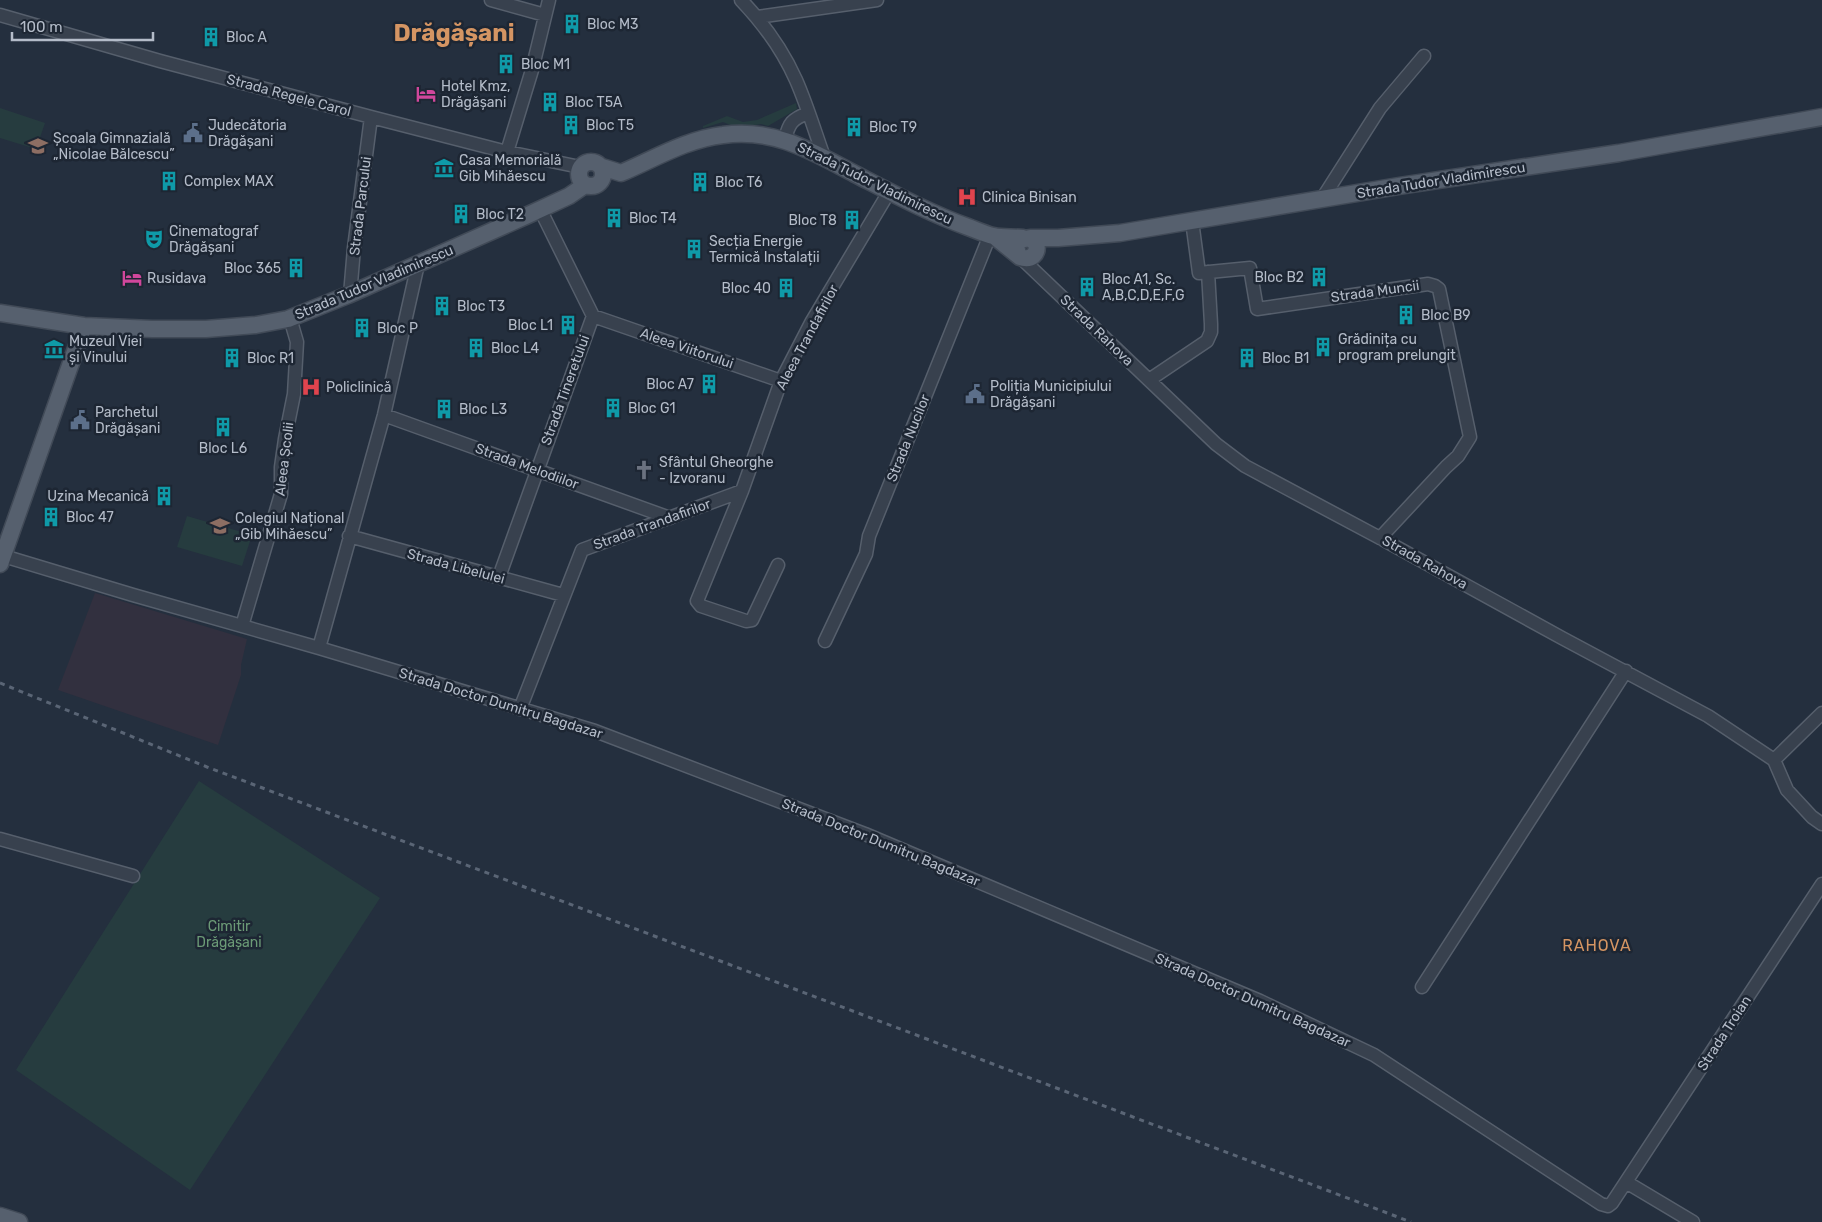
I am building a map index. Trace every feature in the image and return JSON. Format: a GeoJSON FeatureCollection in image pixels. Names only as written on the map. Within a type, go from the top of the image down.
{"type":"FeatureCollection","features":[{"type":"Feature","properties":{"kind":"main road","name":"Strada Tudor Vladimirescu"},"geometry":{"type":"LineString","coordinates":[[0,313],[84,326],[206,329],[256,325],[290,318],[350,295],[569,196],[596,178],[621,173],[693,141],[724,134],[768,135],[785,139],[889,192],[948,219],[1027,249],[1058,238],[1120,232],[1192,221],[1620,153],[1822,118]]}},
{"type":"Feature","properties":{"kind":"main road","name":"Strada Tudor Vladimirescu"},"geometry":{"type":"LineString","coordinates":[[580,167],[585,162],[593,161],[596,178]]}},
{"type":"Feature","properties":{"kind":"main road"},"geometry":{"type":"LineString","coordinates":[[1,558],[84,326]]}},
{"type":"Feature","properties":{"kind":"main road"},"geometry":{"type":"LineString","coordinates":[[0,1216],[19,1222]]}},
{"type":"Feature","properties":{"kind":"street"},"geometry":{"type":"LineString","coordinates":[[491,0],[545,15]]}},
{"type":"Feature","properties":{"kind":"street"},"geometry":{"type":"LineString","coordinates":[[507,152],[532,70],[550,0]]}},
{"type":"Feature","properties":{"kind":"street"},"geometry":{"type":"LineString","coordinates":[[741,0],[758,17],[792,74],[824,158]]}},
{"type":"Feature","properties":{"kind":"street"},"geometry":{"type":"LineString","coordinates":[[758,17],[877,0]]}},
{"type":"Feature","properties":{"kind":"street","name":"Strada Regele Carol"},"geometry":{"type":"LineString","coordinates":[[0,14],[160,61],[371,117],[507,152],[580,167]]}},
{"type":"Feature","properties":{"kind":"street"},"geometry":{"type":"LineString","coordinates":[[1322,199],[1380,108],[1424,56]]}},
{"type":"Feature","properties":{"kind":"street","name":"Strada Tudor Vladimirescu"},"geometry":{"type":"LineString","coordinates":[[785,139],[790,123],[799,116],[808,113]]}},
{"type":"Feature","properties":{"kind":"street","name":"Strada Parcului"},"geometry":{"type":"LineString","coordinates":[[350,295],[354,248],[371,117]]}},
{"type":"Feature","properties":{"kind":"street","name":"Aleea Trandafirilor"},"geometry":{"type":"LineString","coordinates":[[778,565],[752,620],[746,621],[701,606],[697,601],[742,491],[781,381],[812,321],[889,192]]}},
{"type":"Feature","properties":{"kind":"street"},"geometry":{"type":"LineString","coordinates":[[540,209],[593,316]]}},
{"type":"Feature","properties":{"kind":"street"},"geometry":{"type":"LineString","coordinates":[[1149,380],[1207,340],[1211,332],[1208,272],[1200,273],[1192,221]]}},
{"type":"Feature","properties":{"kind":"street","name":"Strada Nucilor"},"geometry":{"type":"LineString","coordinates":[[825,641],[866,554],[869,536],[992,236]]}},
{"type":"Feature","properties":{"kind":"street","name":"Strada Rahova"},"geometry":{"type":"LineString","coordinates":[[1027,249],[1040,276],[1216,444],[1245,466],[1708,716],[1774,760]]}},
{"type":"Feature","properties":{"kind":"street"},"geometry":{"type":"LineString","coordinates":[[319,648],[384,415],[418,264]]}},
{"type":"Feature","properties":{"kind":"street","name":"Strada Muncii"},"geometry":{"type":"LineString","coordinates":[[1208,272],[1250,268],[1257,309],[1428,284],[1439,289],[1470,437],[1458,456],[1380,538]]}},
{"type":"Feature","properties":{"kind":"street","name":"Aleea Viitorului"},"geometry":{"type":"LineString","coordinates":[[593,316],[781,381]]}},
{"type":"Feature","properties":{"kind":"street","name":"Strada Tineretului"},"geometry":{"type":"LineString","coordinates":[[498,577],[593,316]]}},
{"type":"Feature","properties":{"kind":"street","name":"Aleea Școlii"},"geometry":{"type":"LineString","coordinates":[[242,626],[281,494],[281,466],[294,394],[297,342],[290,318]]}},
{"type":"Feature","properties":{"kind":"street","name":"Strada Melodiilor"},"geometry":{"type":"LineString","coordinates":[[384,415],[670,518]]}},
{"type":"Feature","properties":{"kind":"street","name":"Strada Trandafirilor"},"geometry":{"type":"LineString","coordinates":[[520,709],[582,550],[742,491]]}},
{"type":"Feature","properties":{"kind":"street","name":"Strada Libelulei"},"geometry":{"type":"LineString","coordinates":[[349,536],[564,595]]}},
{"type":"Feature","properties":{"kind":"street","name":"Strada Doctor Dumitru Bagdazar"},"geometry":{"type":"LineString","coordinates":[[1,558],[319,648],[594,731],[865,834],[1260,1000],[1374,1055],[1601,1204],[1608,1206],[1612,1203],[1626,1182]]}},
{"type":"Feature","properties":{"kind":"street"},"geometry":{"type":"LineString","coordinates":[[1422,987],[1626,671]]}},
{"type":"Feature","properties":{"kind":"street"},"geometry":{"type":"LineString","coordinates":[[1822,713],[1774,760],[1787,790],[1812,817],[1822,824]]}},
{"type":"Feature","properties":{"kind":"street"},"geometry":{"type":"LineString","coordinates":[[0,839],[132,876]]}},
{"type":"Feature","properties":{"kind":"street","name":"Strada Troian"},"geometry":{"type":"LineString","coordinates":[[1626,1182],[1822,884]]}},
{"type":"Feature","properties":{"kind":"street"},"geometry":{"type":"LineString","coordinates":[[1626,1182],[1693,1222]]}},
{"type":"Feature","properties":{"kind":"shaded area"},"geometry":{"type":"Polygon","coordinates":[[[95,593],[247,639],[241,665],[241,675],[218,745],[58,690],[95,593]]]}},
{"type":"Feature","properties":{"kind":"green space"},"geometry":{"type":"Polygon","coordinates":[[[796,103],[797,109],[768,126],[761,124],[738,128],[723,122],[703,128],[703,126],[727,116],[743,122],[757,120],[796,103]]]}},
{"type":"Feature","properties":{"kind":"green space"},"geometry":{"type":"Polygon","coordinates":[[[0,108],[45,123],[36,149],[0,138],[0,108]]]}},
{"type":"Feature","properties":{"kind":"green space"},"geometry":{"type":"Polygon","coordinates":[[[187,516],[252,535],[242,566],[177,547],[187,516]]]}},
{"type":"Feature","properties":{"kind":"green space","name":"Cimitir Drăgășani"},"geometry":{"type":"Polygon","coordinates":[[[199,781],[380,898],[190,1190],[16,1070],[199,781]]]}},
{"type":"Feature","properties":{"kind":"railway"},"geometry":{"type":"LineString","coordinates":[[0,683],[207,767],[1411,1222]]}},
{"type":"Feature","properties":{"kind":"place","name":"Bloc M3"},"geometry":{"type":"Point","coordinates":[572,24]}},
{"type":"Feature","properties":{"kind":"place","name":"Bloc A"},"geometry":{"type":"Point","coordinates":[211,37]}},
{"type":"Feature","properties":{"kind":"place","name":"Bloc M1"},"geometry":{"type":"Point","coordinates":[506,64]}},
{"type":"Feature","properties":{"kind":"place","name":"Hotel Kmz, Drăgășani"},"geometry":{"type":"Point","coordinates":[426,94]}},
{"type":"Feature","properties":{"kind":"place","name":"Bloc T5A"},"geometry":{"type":"Point","coordinates":[550,102]}},
{"type":"Feature","properties":{"kind":"place","name":"Bloc T5"},"geometry":{"type":"Point","coordinates":[571,125]}},
{"type":"Feature","properties":{"kind":"place","name":"Bloc T9"},"geometry":{"type":"Point","coordinates":[854,127]}},
{"type":"Feature","properties":{"kind":"place","name":"Judecătoria Drăgășani"},"geometry":{"type":"Point","coordinates":[193,133]}},
{"type":"Feature","properties":{"kind":"place","name":"Școala Gimnazială „Nicolae Bălcescu”"},"geometry":{"type":"Point","coordinates":[38,146]}},
{"type":"Feature","properties":{"kind":"place","name":"Casa Memorială Gib Mihăescu"},"geometry":{"type":"Point","coordinates":[444,168]}},
{"type":"Feature","properties":{"kind":"place","name":"Complex MAX"},"geometry":{"type":"Point","coordinates":[169,181]}},
{"type":"Feature","properties":{"kind":"place","name":"Bloc T6"},"geometry":{"type":"Point","coordinates":[700,182]}},
{"type":"Feature","properties":{"kind":"place","name":"Clinica Binisan"},"geometry":{"type":"Point","coordinates":[967,197]}},
{"type":"Feature","properties":{"kind":"place","name":"Bloc T2"},"geometry":{"type":"Point","coordinates":[461,214]}},
{"type":"Feature","properties":{"kind":"place","name":"Bloc T4"},"geometry":{"type":"Point","coordinates":[614,218]}},
{"type":"Feature","properties":{"kind":"place","name":"Bloc T8"},"geometry":{"type":"Point","coordinates":[852,220]}},
{"type":"Feature","properties":{"kind":"place","name":"Cinematograf Drăgășani"},"geometry":{"type":"Point","coordinates":[154,239]}},
{"type":"Feature","properties":{"kind":"place","name":"Secția Energie Termică Instalații"},"geometry":{"type":"Point","coordinates":[694,249]}},
{"type":"Feature","properties":{"kind":"place","name":"Bloc 365"},"geometry":{"type":"Point","coordinates":[296,268]}},
{"type":"Feature","properties":{"kind":"place","name":"Bloc B2"},"geometry":{"type":"Point","coordinates":[1319,277]}},
{"type":"Feature","properties":{"kind":"place","name":"Rusidava"},"geometry":{"type":"Point","coordinates":[132,278]}},
{"type":"Feature","properties":{"kind":"place","name":"Bloc A1, Sc. A,B,C,D,E,F,G"},"geometry":{"type":"Point","coordinates":[1087,287]}},
{"type":"Feature","properties":{"kind":"place","name":"Bloc 40"},"geometry":{"type":"Point","coordinates":[786,288]}},
{"type":"Feature","properties":{"kind":"place","name":"Bloc T3"},"geometry":{"type":"Point","coordinates":[442,306]}},
{"type":"Feature","properties":{"kind":"place","name":"Bloc B9"},"geometry":{"type":"Point","coordinates":[1406,315]}},
{"type":"Feature","properties":{"kind":"place","name":"Bloc L1"},"geometry":{"type":"Point","coordinates":[568,325]}},
{"type":"Feature","properties":{"kind":"place","name":"Bloc P"},"geometry":{"type":"Point","coordinates":[362,328]}},
{"type":"Feature","properties":{"kind":"place","name":"Grădinița cu program prelungit"},"geometry":{"type":"Point","coordinates":[1323,347]}},
{"type":"Feature","properties":{"kind":"place","name":"Bloc L4"},"geometry":{"type":"Point","coordinates":[476,348]}},
{"type":"Feature","properties":{"kind":"place","name":"Muzeul Viei și Vinului"},"geometry":{"type":"Point","coordinates":[54,349]}},
{"type":"Feature","properties":{"kind":"place","name":"Bloc R1"},"geometry":{"type":"Point","coordinates":[232,358]}},
{"type":"Feature","properties":{"kind":"place","name":"Bloc B1"},"geometry":{"type":"Point","coordinates":[1247,358]}},
{"type":"Feature","properties":{"kind":"place","name":"Bloc A7"},"geometry":{"type":"Point","coordinates":[709,384]}},
{"type":"Feature","properties":{"kind":"place","name":"Policlinică"},"geometry":{"type":"Point","coordinates":[311,387]}},
{"type":"Feature","properties":{"kind":"place","name":"Poliția Municipiului Drăgășani"},"geometry":{"type":"Point","coordinates":[975,394]}},
{"type":"Feature","properties":{"kind":"place","name":"Bloc G1"},"geometry":{"type":"Point","coordinates":[613,408]}},
{"type":"Feature","properties":{"kind":"place","name":"Bloc L3"},"geometry":{"type":"Point","coordinates":[444,409]}},
{"type":"Feature","properties":{"kind":"place","name":"Parchetul Drăgășani"},"geometry":{"type":"Point","coordinates":[80,420]}},
{"type":"Feature","properties":{"kind":"place","name":"Bloc L6"},"geometry":{"type":"Point","coordinates":[223,427]}},
{"type":"Feature","properties":{"kind":"place","name":"Sfântul Gheorghe - Izvoranu"},"geometry":{"type":"Point","coordinates":[644,470]}},
{"type":"Feature","properties":{"kind":"place","name":"Uzina Mecanică"},"geometry":{"type":"Point","coordinates":[164,496]}},
{"type":"Feature","properties":{"kind":"place","name":"Bloc 47"},"geometry":{"type":"Point","coordinates":[51,517]}},
{"type":"Feature","properties":{"kind":"place","name":"Colegiul Național „Gib Mihăescu”"},"geometry":{"type":"Point","coordinates":[220,526]}},
{"type":"Feature","properties":{"kind":"district","name":"Drăgășani"},"geometry":{"type":"Point","coordinates":[454,33]}},
{"type":"Feature","properties":{"kind":"district","name":"RAHOVA"},"geometry":{"type":"Point","coordinates":[1597,945]}}]}
